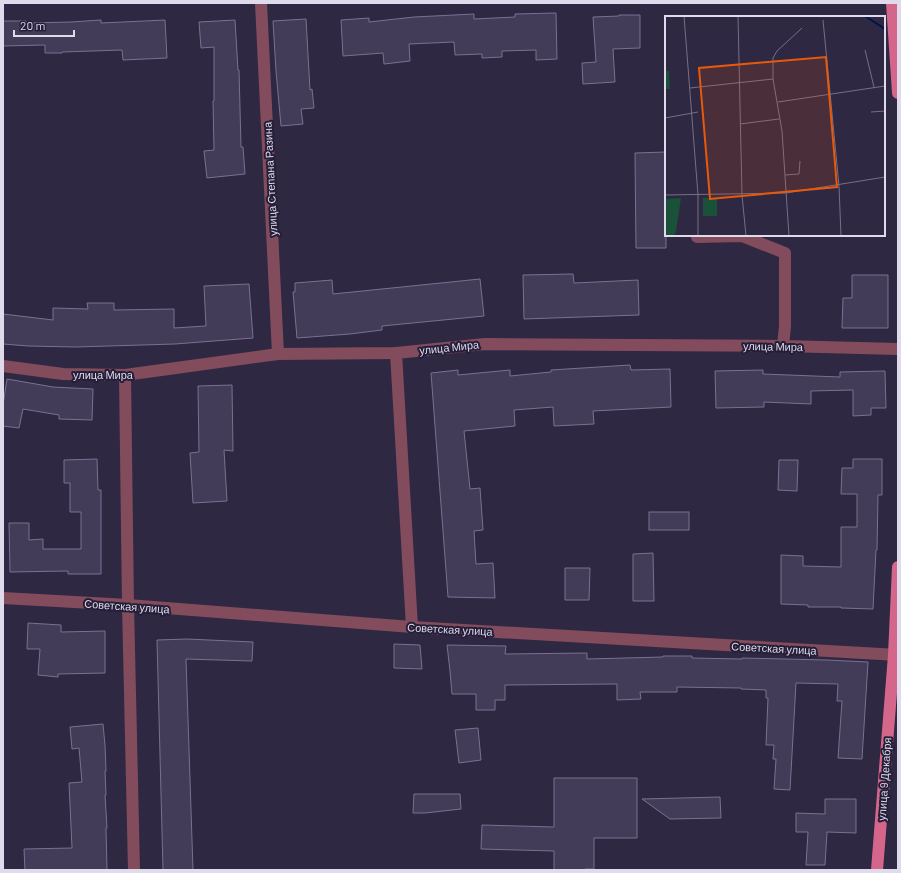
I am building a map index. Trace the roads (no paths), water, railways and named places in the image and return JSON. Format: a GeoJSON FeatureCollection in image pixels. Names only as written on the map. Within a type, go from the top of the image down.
{"type":"FeatureCollection","features":[{"type":"Feature","properties":{"kind":"main road"},"geometry":{"type":"LineString","coordinates":[[892,3],[898,93]]}},
{"type":"Feature","properties":{"kind":"main road","name":"улица 9 Декабря"},"geometry":{"type":"LineString","coordinates":[[877,870],[896,655],[898,567]]}},
{"type":"Feature","properties":{"kind":"street","name":"улица Степана Разина"},"geometry":{"type":"LineString","coordinates":[[261,3],[278,354]]}},
{"type":"Feature","properties":{"kind":"street"},"geometry":{"type":"LineString","coordinates":[[697,236],[742,236],[785,254],[785,326],[783,346]]}},
{"type":"Feature","properties":{"kind":"street","name":"улица Мира"},"geometry":{"type":"LineString","coordinates":[[3,366],[63,374],[125,376],[278,354],[396,353],[484,344],[783,346],[898,349]]}},
{"type":"Feature","properties":{"kind":"street"},"geometry":{"type":"LineString","coordinates":[[396,353],[412,627]]}},
{"type":"Feature","properties":{"kind":"street"},"geometry":{"type":"LineString","coordinates":[[125,376],[134,870]]}},
{"type":"Feature","properties":{"kind":"street","name":"Советская улица"},"geometry":{"type":"LineString","coordinates":[[3,598],[128,605],[412,627],[896,655]]}}]}
